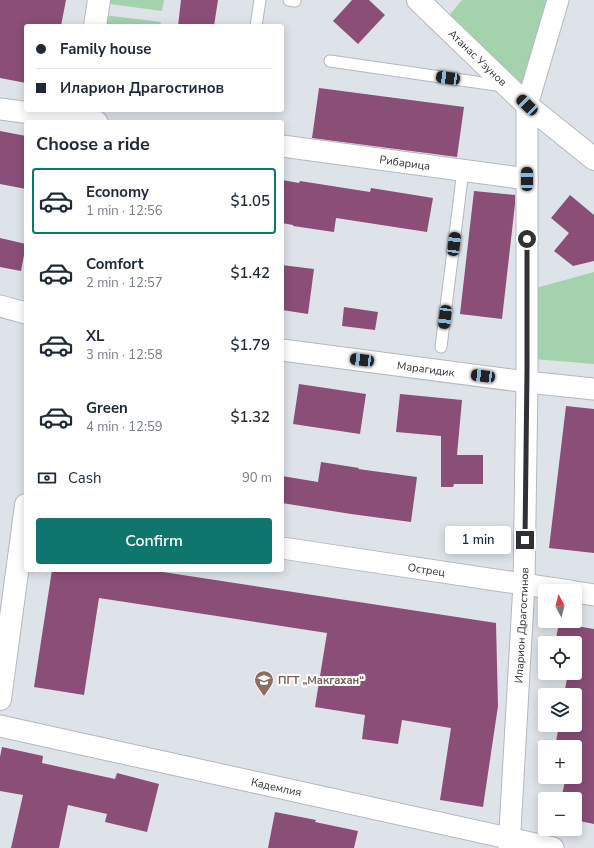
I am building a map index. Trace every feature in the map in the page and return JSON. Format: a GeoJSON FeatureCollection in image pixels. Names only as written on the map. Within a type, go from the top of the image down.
{"type":"FeatureCollection","features":[{"type":"Feature","properties":{"kind":"street"},"geometry":{"type":"LineString","coordinates":[[95,24],[99,0]]}},
{"type":"Feature","properties":{"kind":"street","name":"Атанас Узунов"},"geometry":{"type":"LineString","coordinates":[[418,0],[527,105],[594,159]]}},
{"type":"Feature","properties":{"kind":"street","name":"Иларион Драгостинов"},"geometry":{"type":"LineString","coordinates":[[509,843],[524,584],[527,382],[527,105],[558,0]]}},
{"type":"Feature","properties":{"kind":"street"},"geometry":{"type":"LineString","coordinates":[[0,109],[24,112]]}},
{"type":"Feature","properties":{"kind":"street"},"geometry":{"type":"LineString","coordinates":[[28,112],[85,118]]}},
{"type":"Feature","properties":{"kind":"street","name":"Рибарица"},"geometry":{"type":"LineString","coordinates":[[284,146],[527,179]]}},
{"type":"Feature","properties":{"kind":"street"},"geometry":{"type":"LineString","coordinates":[[0,306],[24,312]]}},
{"type":"Feature","properties":{"kind":"street","name":"Марагидик"},"geometry":{"type":"LineString","coordinates":[[284,350],[527,382],[594,389]]}},
{"type":"Feature","properties":{"kind":"street"},"geometry":{"type":"LineString","coordinates":[[0,699],[24,524]]}},
{"type":"Feature","properties":{"kind":"street","name":"Острец"},"geometry":{"type":"LineString","coordinates":[[284,548],[538,586]]}},
{"type":"Feature","properties":{"kind":"street"},"geometry":{"type":"LineString","coordinates":[[582,593],[594,595]]}},
{"type":"Feature","properties":{"kind":"street","name":"Кадемлия"},"geometry":{"type":"LineString","coordinates":[[0,726],[509,843],[553,848]]}},
{"type":"Feature","properties":{"kind":"lane"},"geometry":{"type":"LineString","coordinates":[[256,24],[260,0]]}},
{"type":"Feature","properties":{"kind":"lane"},"geometry":{"type":"LineString","coordinates":[[289,0],[295,0]]}},
{"type":"Feature","properties":{"kind":"lane"},"geometry":{"type":"LineString","coordinates":[[330,61],[508,86]]}},
{"type":"Feature","properties":{"kind":"lane"},"geometry":{"type":"LineString","coordinates":[[441,347],[462,170]]}},
{"type":"Feature","properties":{"kind":"green space"},"geometry":{"type":"Polygon","coordinates":[[[110,0],[164,0],[162,11],[110,4],[110,0]]]}},
{"type":"Feature","properties":{"kind":"green space"},"geometry":{"type":"Polygon","coordinates":[[[462,0],[548,0],[523,85],[448,17],[462,0]]]}},
{"type":"Feature","properties":{"kind":"green space"},"geometry":{"type":"Polygon","coordinates":[[[104,15],[161,22],[160,24],[103,24],[104,15]]]}},
{"type":"Feature","properties":{"kind":"green space"},"geometry":{"type":"Polygon","coordinates":[[[594,272],[594,364],[534,359],[536,288],[594,272]]]}},
{"type":"Feature","properties":{"kind":"building"},"geometry":{"type":"Polygon","coordinates":[[[0,0],[66,0],[61,24],[24,24],[24,83],[0,78],[0,0]]]}},
{"type":"Feature","properties":{"kind":"building"},"geometry":{"type":"Polygon","coordinates":[[[181,0],[218,0],[214,24],[178,24],[181,0]]]}},
{"type":"Feature","properties":{"kind":"building"},"geometry":{"type":"Polygon","coordinates":[[[352,0],[369,0],[385,15],[358,44],[333,21],[352,0]]]}},
{"type":"Feature","properties":{"kind":"building"},"geometry":{"type":"Polygon","coordinates":[[[319,88],[464,107],[457,157],[312,138],[319,88]]]}},
{"type":"Feature","properties":{"kind":"building"},"geometry":{"type":"Polygon","coordinates":[[[0,131],[24,136],[24,189],[0,184],[0,131]]]}},
{"type":"Feature","properties":{"kind":"building"},"geometry":{"type":"Polygon","coordinates":[[[284,180],[299,183],[300,181],[370,192],[371,188],[433,198],[427,232],[336,218],[334,232],[284,223],[284,180]]]}},
{"type":"Feature","properties":{"kind":"building"},"geometry":{"type":"Polygon","coordinates":[[[474,191],[515,195],[502,319],[460,314],[474,191]]]}},
{"type":"Feature","properties":{"kind":"building"},"geometry":{"type":"Polygon","coordinates":[[[570,195],[594,215],[594,261],[573,266],[554,251],[569,233],[551,218],[570,195]]]}},
{"type":"Feature","properties":{"kind":"building"},"geometry":{"type":"Polygon","coordinates":[[[0,238],[24,244],[24,255],[21,271],[0,267],[0,238]]]}},
{"type":"Feature","properties":{"kind":"building"},"geometry":{"type":"Polygon","coordinates":[[[284,265],[314,269],[308,314],[284,310],[284,265]]]}},
{"type":"Feature","properties":{"kind":"building"},"geometry":{"type":"Polygon","coordinates":[[[344,307],[378,312],[375,330],[342,326],[344,307]]]}},
{"type":"Feature","properties":{"kind":"building"},"geometry":{"type":"Polygon","coordinates":[[[299,384],[366,394],[360,434],[293,424],[299,384]]]}},
{"type":"Feature","properties":{"kind":"building"},"geometry":{"type":"Polygon","coordinates":[[[400,394],[462,400],[457,455],[483,455],[483,484],[454,484],[453,487],[441,487],[441,436],[396,432],[400,394]]]}},
{"type":"Feature","properties":{"kind":"building"},"geometry":{"type":"Polygon","coordinates":[[[566,406],[594,409],[594,553],[549,548],[566,406]]]}},
{"type":"Feature","properties":{"kind":"building"},"geometry":{"type":"Polygon","coordinates":[[[321,462],[359,468],[358,469],[417,477],[411,522],[284,503],[284,476],[318,482],[321,462]]]}},
{"type":"Feature","properties":{"kind":"building"},"geometry":{"type":"Polygon","coordinates":[[[52,572],[163,572],[496,623],[498,706],[483,807],[440,800],[451,728],[402,720],[398,744],[362,739],[365,715],[315,707],[327,633],[99,598],[84,695],[34,687],[52,572]]]}},
{"type":"Feature","properties":{"kind":"building"},"geometry":{"type":"Polygon","coordinates":[[[582,627],[594,629],[594,824],[582,821],[582,792],[563,792],[564,784],[582,784],[582,740],[556,740],[558,732],[582,732],[582,688],[565,688],[567,680],[582,680],[582,636],[556,636],[558,628],[582,627]]]}},
{"type":"Feature","properties":{"kind":"building"},"geometry":{"type":"Polygon","coordinates":[[[2,747],[43,756],[42,763],[115,779],[117,773],[159,784],[147,832],[105,822],[107,814],[68,805],[59,848],[11,848],[23,795],[0,791],[0,757],[2,747]]]}},
{"type":"Feature","properties":{"kind":"building"},"geometry":{"type":"Polygon","coordinates":[[[275,812],[316,820],[315,822],[358,831],[354,848],[268,848],[275,812]]]}},
{"type":"Feature","properties":{"kind":"place","name":"ПГТ „Макгахан“"},"geometry":{"type":"Point","coordinates":[264,697]}},
{"type":"Feature","properties":{"kind":"route"},"geometry":{"type":"LineString","coordinates":[[525,540],[527,239]]}}]}
